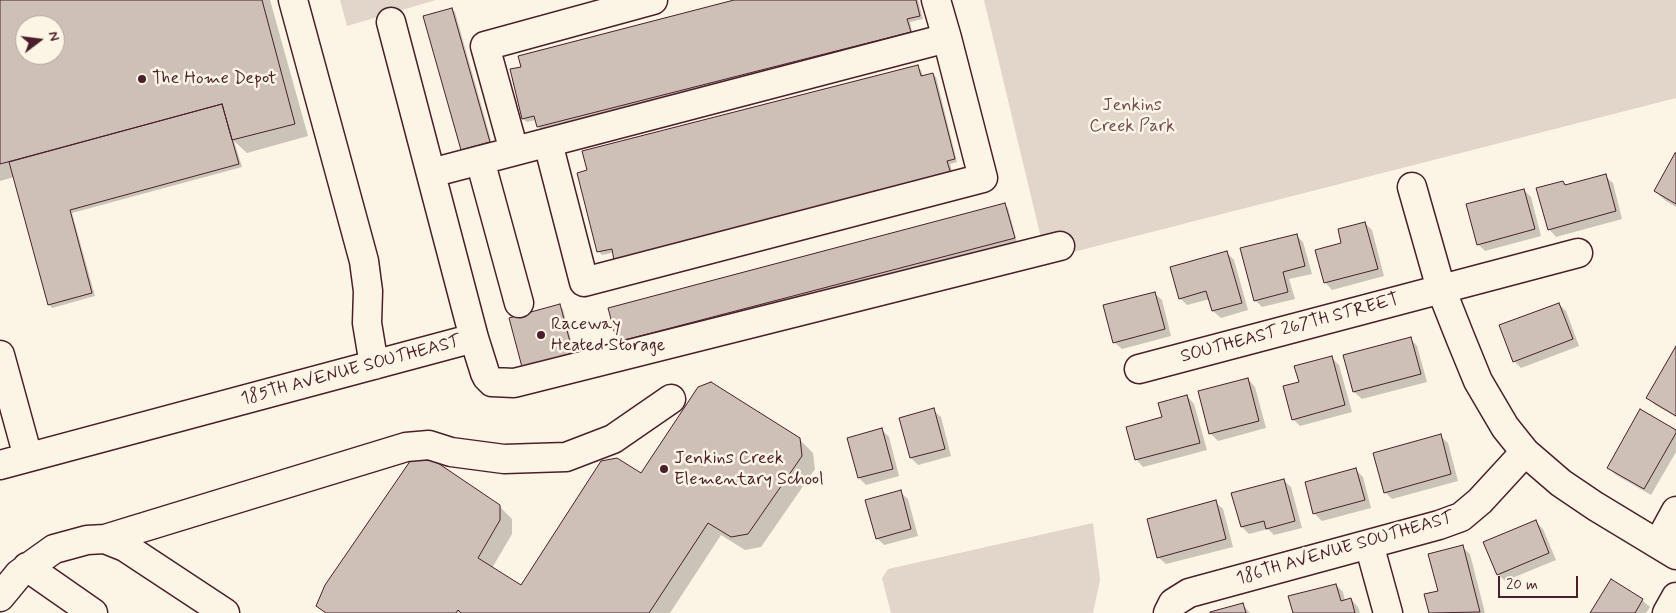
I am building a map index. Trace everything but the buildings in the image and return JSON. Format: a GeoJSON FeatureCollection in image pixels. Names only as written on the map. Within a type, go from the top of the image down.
{"type":"FeatureCollection","features":[{"type":"Feature","properties":{"kind":"street"},"geometry":{"type":"LineString","coordinates":[[293,0],[364,261],[368,291],[367,323],[374,364]]}},
{"type":"Feature","properties":{"kind":"street"},"geometry":{"type":"LineString","coordinates":[[514,151],[485,46],[653,0]]}},
{"type":"Feature","properties":{"kind":"street"},"geometry":{"type":"LineString","coordinates":[[548,143],[584,282],[983,178],[936,0]]}},
{"type":"Feature","properties":{"kind":"street","name":"185TH AVENUE SOUTHEAST"},"geometry":{"type":"LineString","coordinates":[[0,465],[474,338],[391,22]]}},
{"type":"Feature","properties":{"kind":"street"},"geometry":{"type":"LineString","coordinates":[[431,173],[947,38]]}},
{"type":"Feature","properties":{"kind":"street"},"geometry":{"type":"LineString","coordinates":[[480,160],[519,303]]}},
{"type":"Feature","properties":{"kind":"street"},"geometry":{"type":"LineString","coordinates":[[1412,187],[1441,289],[1478,381],[1506,428],[1524,452],[1561,483],[1667,550],[1676,510]]}},
{"type":"Feature","properties":{"kind":"street"},"geometry":{"type":"LineString","coordinates":[[474,338],[487,377],[492,382],[514,383],[1060,246]]}},
{"type":"Feature","properties":{"kind":"street","name":"SOUTHEAST 267TH STREET"},"geometry":{"type":"LineString","coordinates":[[1139,369],[1578,253]]}},
{"type":"Feature","properties":{"kind":"street"},"geometry":{"type":"LineString","coordinates":[[2,367],[28,457]]}},
{"type":"Feature","properties":{"kind":"street"},"geometry":{"type":"LineString","coordinates":[[0,596],[27,567],[54,549],[86,540],[105,539],[406,448],[429,445],[451,452],[504,459],[566,457],[613,440],[671,399]]}},
{"type":"Feature","properties":{"kind":"street","name":"186TH AVENUE SOUTHEAST"},"geometry":{"type":"LineString","coordinates":[[1171,608],[1188,593],[1439,525],[1460,516],[1480,501],[1524,452]]}},
{"type":"Feature","properties":{"kind":"street"},"geometry":{"type":"LineString","coordinates":[[105,539],[125,547],[225,613]]}},
{"type":"Feature","properties":{"kind":"street"},"geometry":{"type":"LineString","coordinates":[[1369,544],[1388,613]]}},
{"type":"Feature","properties":{"kind":"street"},"geometry":{"type":"LineString","coordinates":[[27,567],[93,613]]}},
{"type":"Feature","properties":{"kind":"street"},"geometry":{"type":"LineString","coordinates":[[1667,613],[1676,597]]}},
{"type":"Feature","properties":{"kind":"green space"},"geometry":{"type":"Polygon","coordinates":[[[340,0],[436,0],[347,26],[340,0]]]}},
{"type":"Feature","properties":{"kind":"green space","name":"Jenkins Creek Park"},"geometry":{"type":"Polygon","coordinates":[[[984,0],[1676,0],[1676,98],[1046,259],[984,0]]]}},
{"type":"Feature","properties":{"kind":"green space"},"geometry":{"type":"Polygon","coordinates":[[[1093,523],[1100,580],[1093,613],[891,613],[882,578],[888,569],[1093,523]]]}},
{"type":"Feature","properties":{"kind":"place","name":"The Home Depot"},"geometry":{"type":"Point","coordinates":[142,79]}},
{"type":"Feature","properties":{"kind":"place","name":"Raceway Heated Storage"},"geometry":{"type":"Point","coordinates":[541,335]}},
{"type":"Feature","properties":{"kind":"place","name":"Jenkins Creek Elementary School"},"geometry":{"type":"Point","coordinates":[664,469]}}]}
